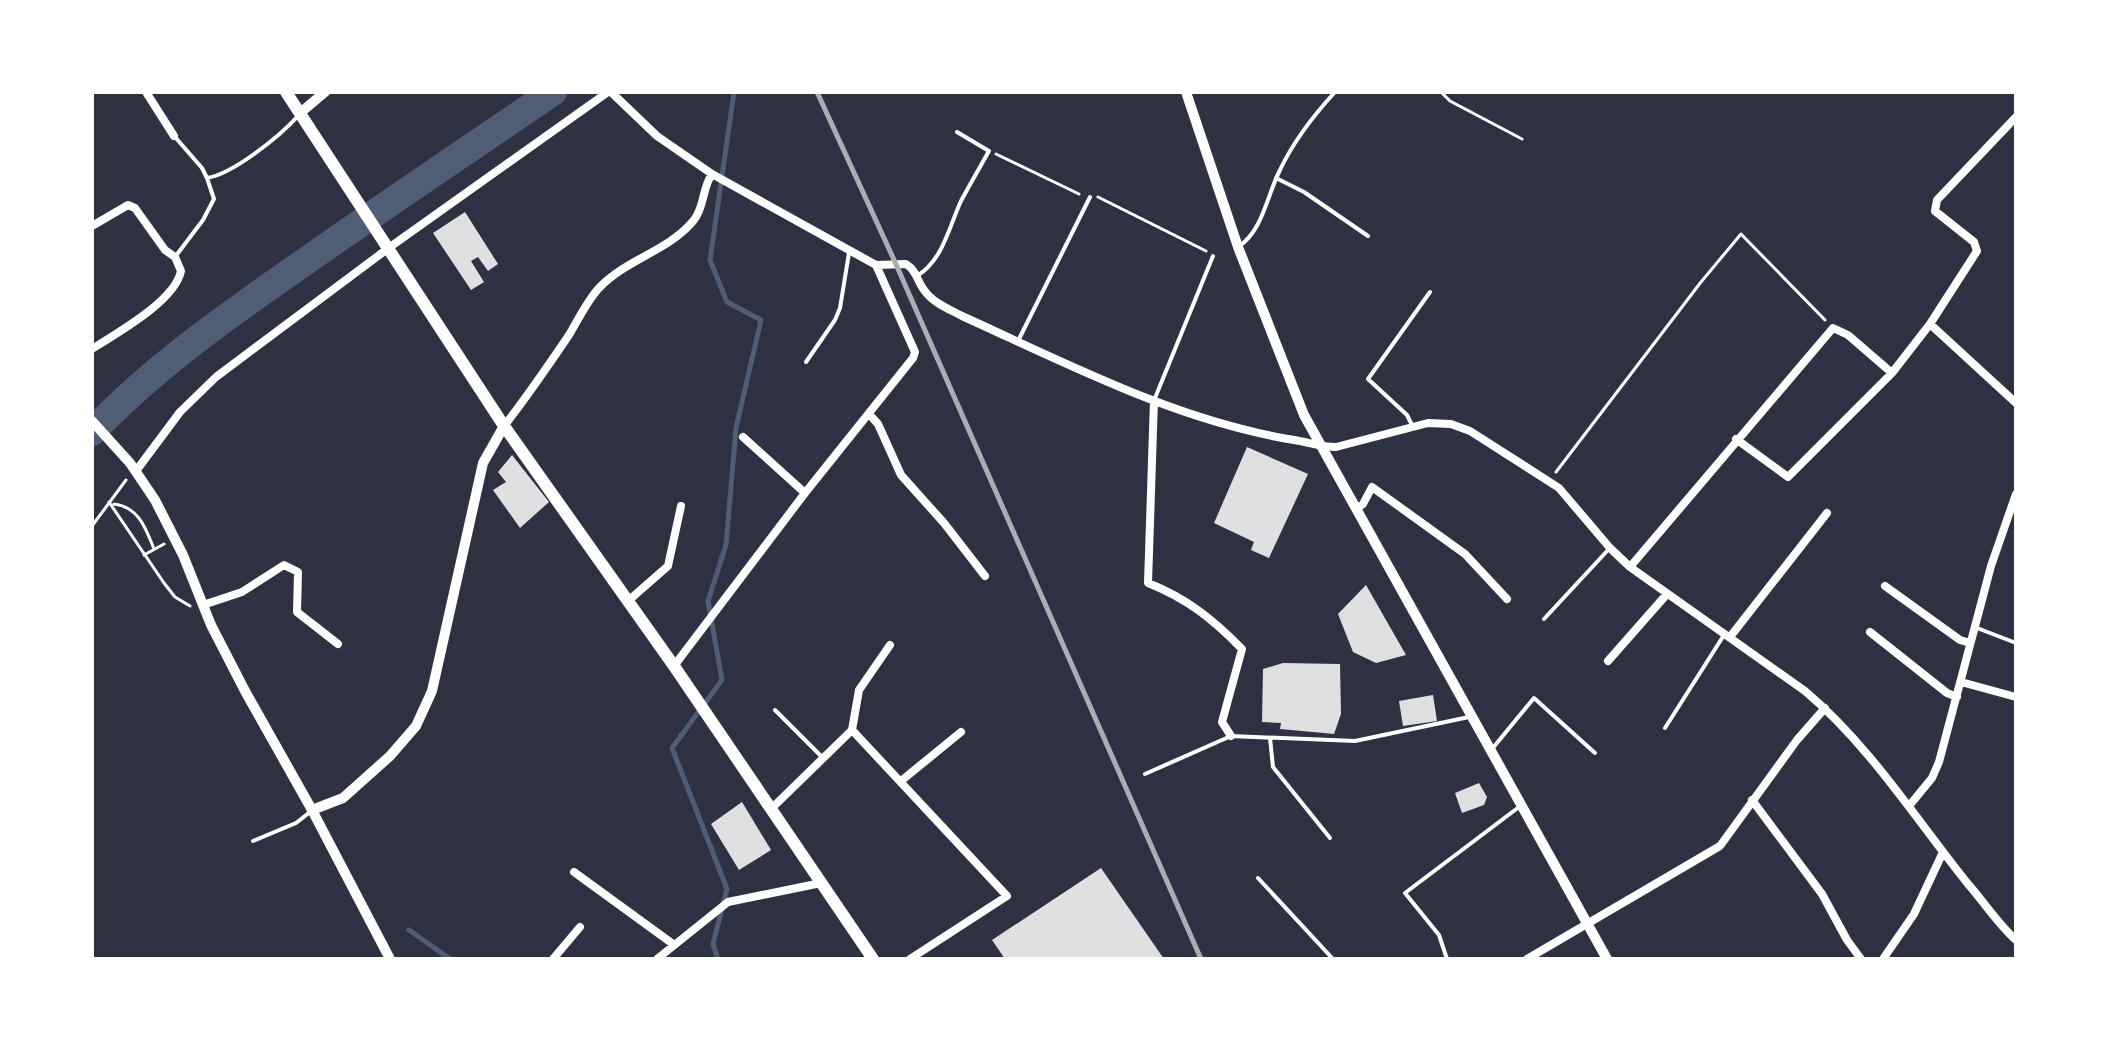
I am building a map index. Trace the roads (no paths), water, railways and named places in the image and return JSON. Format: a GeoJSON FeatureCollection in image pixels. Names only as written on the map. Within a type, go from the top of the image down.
{"type":"FeatureCollection","features":[{"type":"Feature","properties":{"kind":"main road"},"geometry":{"type":"LineString","coordinates":[[286,92],[504,426],[674,666],[873,959]]}},
{"type":"Feature","properties":{"kind":"street"},"geometry":{"type":"LineString","coordinates":[[146,92],[174,136]]}},
{"type":"Feature","properties":{"kind":"street"},"geometry":{"type":"LineString","coordinates":[[300,113],[325,92]]}},
{"type":"Feature","properties":{"kind":"street"},"geometry":{"type":"LineString","coordinates":[[133,467],[180,412],[216,377],[387,244],[610,92],[657,136],[712,174],[876,265],[915,352],[674,666]]}},
{"type":"Feature","properties":{"kind":"street"},"geometry":{"type":"LineString","coordinates":[[1186,92],[1238,247],[1297,397],[1320,446],[1607,959]]}},
{"type":"Feature","properties":{"kind":"street"},"geometry":{"type":"LineString","coordinates":[[1736,439],[1788,477],[1892,373],[1930,324],[1977,251],[1974,242],[1935,211],[1937,200],[2016,117]]}},
{"type":"Feature","properties":{"kind":"street"},"geometry":{"type":"LineString","coordinates":[[312,810],[355,790],[405,741],[425,709],[435,675],[483,463],[504,426],[532,391],[599,288],[630,264],[680,234],[699,212],[707,181],[712,174]]}},
{"type":"Feature","properties":{"kind":"street"},"geometry":{"type":"LineString","coordinates":[[92,349],[133,323],[173,287],[181,271],[175,257],[165,250],[135,208],[128,205],[93,223]]}},
{"type":"Feature","properties":{"kind":"street"},"geometry":{"type":"LineString","coordinates":[[876,265],[906,264],[917,276],[924,291],[938,303],[1154,400],[1237,429],[1336,447],[1428,423],[1451,424],[1470,431],[1559,488],[1630,567],[1728,635],[1846,727],[2016,940]]}},
{"type":"Feature","properties":{"kind":"street"},"geometry":{"type":"LineString","coordinates":[[1930,324],[2016,403]]}},
{"type":"Feature","properties":{"kind":"street"},"geometry":{"type":"LineString","coordinates":[[1630,567],[1833,328],[1848,335],[1892,373]]}},
{"type":"Feature","properties":{"kind":"street"},"geometry":{"type":"LineString","coordinates":[[1154,400],[1148,583],[1180,596],[1242,649],[1222,722],[1231,736]]}},
{"type":"Feature","properties":{"kind":"street"},"geometry":{"type":"LineString","coordinates":[[869,414],[878,424],[901,475],[985,576]]}},
{"type":"Feature","properties":{"kind":"street"},"geometry":{"type":"LineString","coordinates":[[92,421],[133,467],[155,500],[183,555],[199,606],[390,959]]}},
{"type":"Feature","properties":{"kind":"street"},"geometry":{"type":"LineString","coordinates":[[743,437],[805,493]]}},
{"type":"Feature","properties":{"kind":"street"},"geometry":{"type":"LineString","coordinates":[[1356,509],[1363,504],[1372,487],[1465,554],[1507,599]]}},
{"type":"Feature","properties":{"kind":"street"},"geometry":{"type":"LineString","coordinates":[[1909,806],[1932,778],[1991,566],[2016,494]]}},
{"type":"Feature","properties":{"kind":"street"},"geometry":{"type":"LineString","coordinates":[[628,601],[668,566],[681,506]]}},
{"type":"Feature","properties":{"kind":"street"},"geometry":{"type":"LineString","coordinates":[[1728,635],[1827,513]]}},
{"type":"Feature","properties":{"kind":"street"},"geometry":{"type":"LineString","coordinates":[[199,606],[242,592],[284,565],[298,572],[297,612],[338,644]]}},
{"type":"Feature","properties":{"kind":"street"},"geometry":{"type":"LineString","coordinates":[[1885,586],[1960,640],[1970,643]]}},
{"type":"Feature","properties":{"kind":"street"},"geometry":{"type":"LineString","coordinates":[[1608,661],[1667,594]]}},
{"type":"Feature","properties":{"kind":"street"},"geometry":{"type":"LineString","coordinates":[[1870,632],[1947,693],[1957,697]]}},
{"type":"Feature","properties":{"kind":"street"},"geometry":{"type":"LineString","coordinates":[[770,810],[852,730],[859,690],[890,645]]}},
{"type":"Feature","properties":{"kind":"street"},"geometry":{"type":"LineString","coordinates":[[1961,682],[2016,697]]}},
{"type":"Feature","properties":{"kind":"street"},"geometry":{"type":"LineString","coordinates":[[1527,959],[1720,846],[1825,708]]}},
{"type":"Feature","properties":{"kind":"street"},"geometry":{"type":"LineString","coordinates":[[852,730],[1007,896],[910,959]]}},
{"type":"Feature","properties":{"kind":"street"},"geometry":{"type":"LineString","coordinates":[[901,781],[961,732]]}},
{"type":"Feature","properties":{"kind":"street"},"geometry":{"type":"LineString","coordinates":[[1752,800],[1822,894],[1861,959]]}},
{"type":"Feature","properties":{"kind":"street"},"geometry":{"type":"LineString","coordinates":[[1883,959],[1914,914],[1943,852]]}},
{"type":"Feature","properties":{"kind":"street"},"geometry":{"type":"LineString","coordinates":[[574,872],[673,944]]}},
{"type":"Feature","properties":{"kind":"street"},"geometry":{"type":"LineString","coordinates":[[657,959],[728,902],[821,883]]}},
{"type":"Feature","properties":{"kind":"street"},"geometry":{"type":"LineString","coordinates":[[553,959],[580,927]]}},
{"type":"Feature","properties":{"kind":"lane"},"geometry":{"type":"LineString","coordinates":[[1238,247],[1249,241],[1255,231],[1276,178],[1309,121],[1335,92]]}},
{"type":"Feature","properties":{"kind":"lane"},"geometry":{"type":"LineString","coordinates":[[207,178],[218,176],[246,160],[300,113]]}},
{"type":"Feature","properties":{"kind":"lane"},"geometry":{"type":"LineString","coordinates":[[917,276],[927,270],[942,247],[962,200],[989,151],[957,132]]}},
{"type":"Feature","properties":{"kind":"lane"},"geometry":{"type":"LineString","coordinates":[[174,136],[202,168],[214,199],[203,220],[175,257]]}},
{"type":"Feature","properties":{"kind":"lane"},"geometry":{"type":"LineString","coordinates":[[1276,178],[1304,192],[1368,236]]}},
{"type":"Feature","properties":{"kind":"lane"},"geometry":{"type":"LineString","coordinates":[[1018,341],[1090,197]]}},
{"type":"Feature","properties":{"kind":"lane"},"geometry":{"type":"LineString","coordinates":[[806,362],[840,308],[849,250]]}},
{"type":"Feature","properties":{"kind":"lane"},"geometry":{"type":"LineString","coordinates":[[1154,400],[1213,256]]}},
{"type":"Feature","properties":{"kind":"lane"},"geometry":{"type":"LineString","coordinates":[[1413,427],[1407,415],[1368,379],[1430,292]]}},
{"type":"Feature","properties":{"kind":"lane"},"geometry":{"type":"LineString","coordinates":[[1544,619],[1610,548]]}},
{"type":"Feature","properties":{"kind":"lane"},"geometry":{"type":"LineString","coordinates":[[1974,628],[2016,643]]}},
{"type":"Feature","properties":{"kind":"lane"},"geometry":{"type":"LineString","coordinates":[[1665,728],[1728,635]]}},
{"type":"Feature","properties":{"kind":"lane"},"geometry":{"type":"LineString","coordinates":[[1491,751],[1534,698],[1595,753]]}},
{"type":"Feature","properties":{"kind":"lane"},"geometry":{"type":"LineString","coordinates":[[775,710],[823,758]]}},
{"type":"Feature","properties":{"kind":"lane"},"geometry":{"type":"LineString","coordinates":[[1145,774],[1231,736],[1355,741],[1472,717]]}},
{"type":"Feature","properties":{"kind":"lane"},"geometry":{"type":"LineString","coordinates":[[1270,738],[1273,767],[1330,838]]}},
{"type":"Feature","properties":{"kind":"lane"},"geometry":{"type":"LineString","coordinates":[[1447,959],[1439,935],[1405,893],[1521,805]]}},
{"type":"Feature","properties":{"kind":"lane"},"geometry":{"type":"LineString","coordinates":[[253,841],[296,823],[312,810]]}},
{"type":"Feature","properties":{"kind":"lane"},"geometry":{"type":"LineString","coordinates":[[1258,878],[1333,959]]}},
{"type":"Feature","properties":{"kind":"waterway"},"geometry":{"type":"LineString","coordinates":[[92,432],[139,387],[216,325],[553,92]]}},
{"type":"Feature","properties":{"kind":"waterway"},"geometry":{"type":"LineString","coordinates":[[718,959],[713,944],[727,889],[672,748],[722,680],[708,601],[726,545],[736,428],[761,320],[727,302],[710,260],[734,92]]}},
{"type":"Feature","properties":{"kind":"waterway"},"geometry":{"type":"LineString","coordinates":[[409,930],[450,959]]}},
{"type":"Feature","properties":{"kind":"railway"},"geometry":{"type":"LineString","coordinates":[[817,92],[895,262],[1201,959]]}}]}
